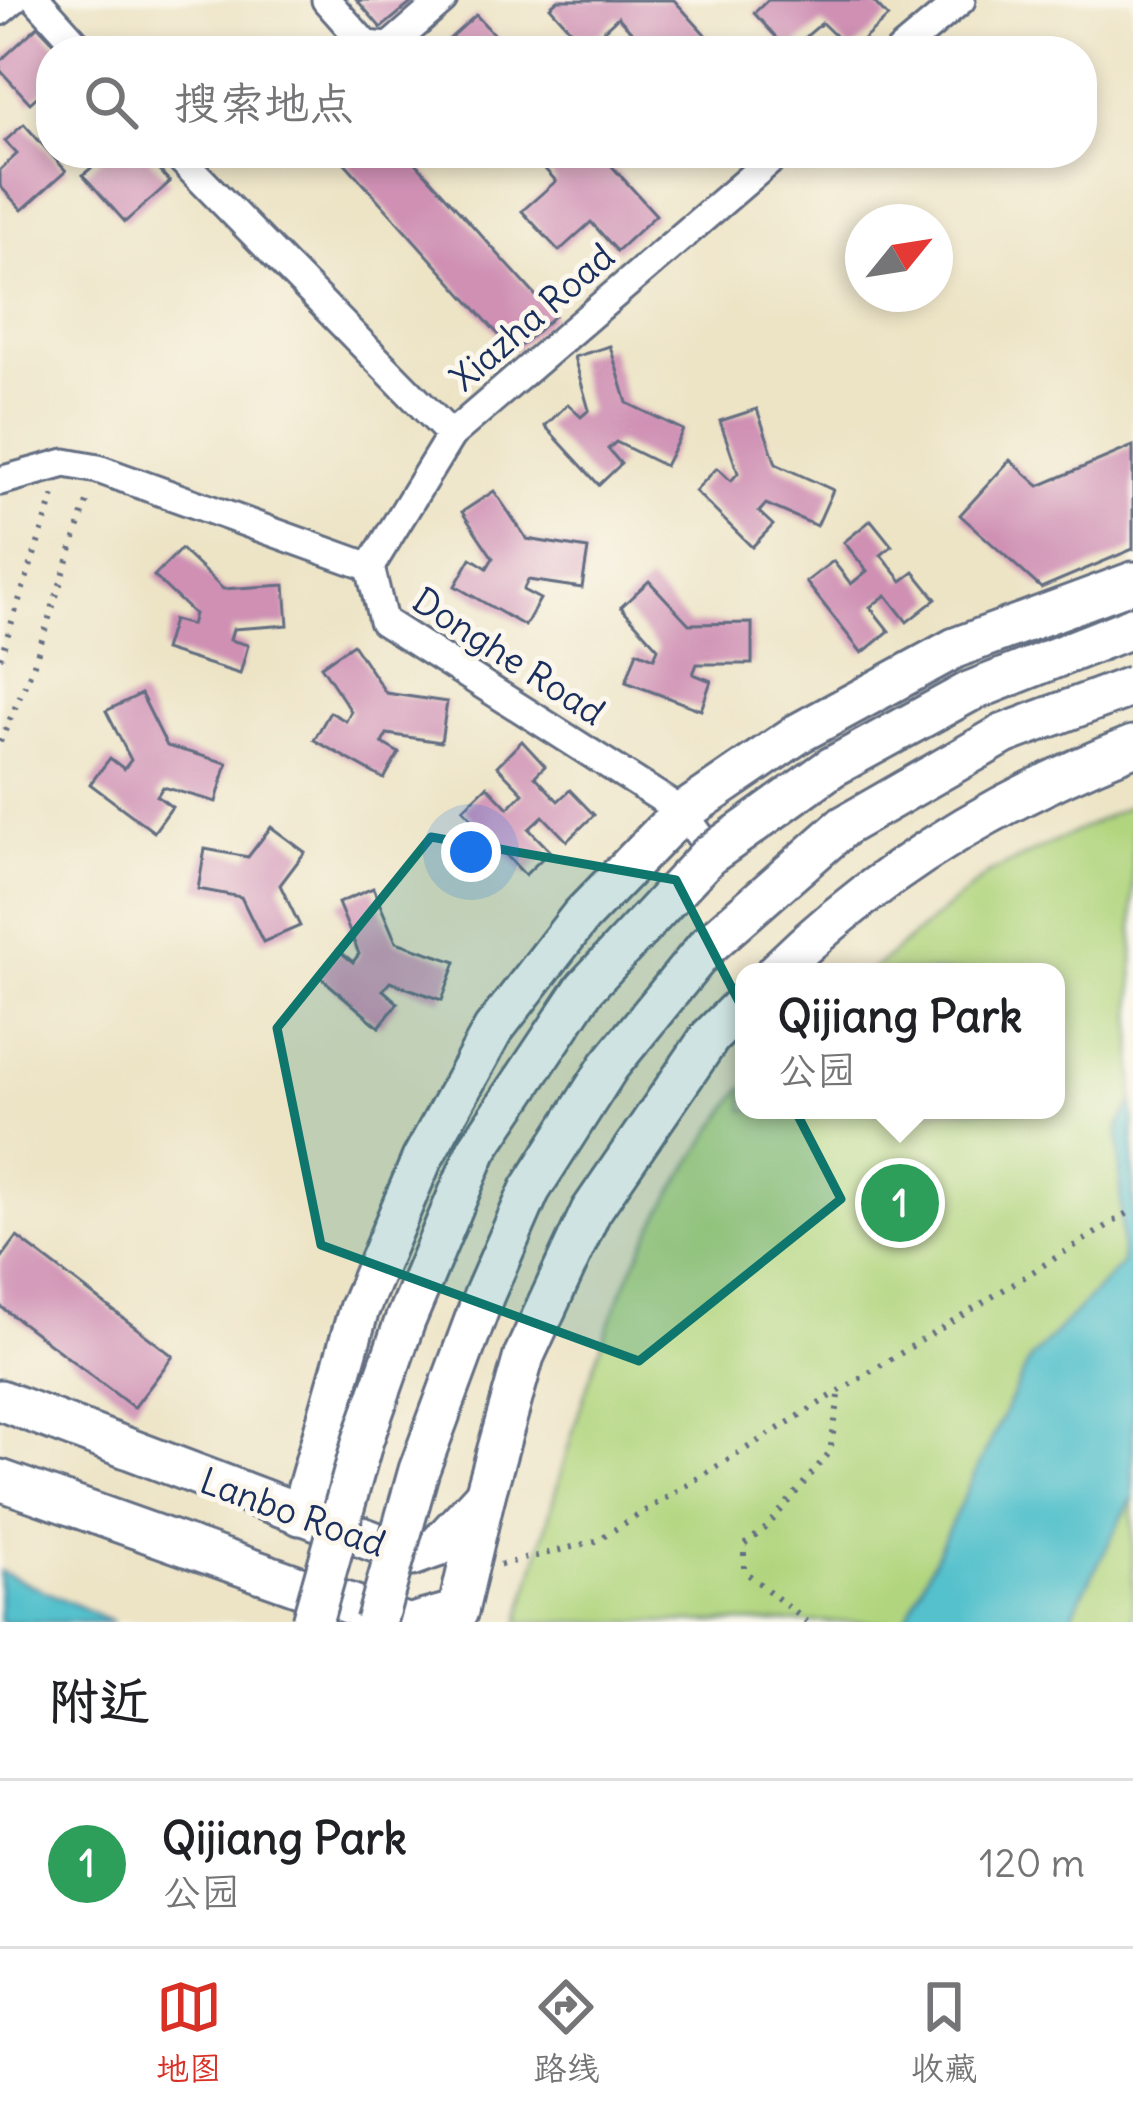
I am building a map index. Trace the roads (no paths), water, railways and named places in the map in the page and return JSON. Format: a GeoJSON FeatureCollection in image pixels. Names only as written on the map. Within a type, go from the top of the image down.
{"type":"FeatureCollection","features":[{"type":"Feature","properties":{"kind":"street"},"geometry":{"type":"LineString","coordinates":[[0,11],[13,0]]}},
{"type":"Feature","properties":{"kind":"street"},"geometry":{"type":"LineString","coordinates":[[37,0],[69,36]]}},
{"type":"Feature","properties":{"kind":"street"},"geometry":{"type":"LineString","coordinates":[[326,0],[358,36]]}},
{"type":"Feature","properties":{"kind":"street"},"geometry":{"type":"LineString","coordinates":[[401,36],[443,0]]}},
{"type":"Feature","properties":{"kind":"street"},"geometry":{"type":"LineString","coordinates":[[918,36],[961,0]]}},
{"type":"Feature","properties":{"kind":"street"},"geometry":{"type":"LineString","coordinates":[[190,168],[451,435]]}},
{"type":"Feature","properties":{"kind":"street","name":"Xiazha Road"},"geometry":{"type":"LineString","coordinates":[[370,567],[451,435],[762,168]]}},
{"type":"Feature","properties":{"kind":"street"},"geometry":{"type":"LineString","coordinates":[[0,481],[65,463],[98,470],[370,567]]}},
{"type":"Feature","properties":{"kind":"street","name":"Donghe Road"},"geometry":{"type":"LineString","coordinates":[[370,567],[383,620],[683,812],[712,853]]}},
{"type":"Feature","properties":{"kind":"street"},"geometry":{"type":"LineString","coordinates":[[300,1515],[358,1309],[422,1159],[493,1030],[581,916],[683,812],[799,733],[955,648],[1133,582]]}},
{"type":"Feature","properties":{"kind":"street"},"geometry":{"type":"LineString","coordinates":[[312,1622],[363,1440],[405,1321],[477,1150],[585,988],[712,853],[832,767],[969,692],[1133,627]]}},
{"type":"Feature","properties":{"kind":"street"},"geometry":{"type":"LineString","coordinates":[[376,1622],[419,1470],[484,1295],[530,1190],[609,1066],[706,947],[844,826],[1004,734],[1133,686]]}},
{"type":"Feature","properties":{"kind":"street"},"geometry":{"type":"LineString","coordinates":[[785,963],[832,917],[956,831],[1058,775],[1133,746]]}},
{"type":"Feature","properties":{"kind":"street"},"geometry":{"type":"LineString","coordinates":[[418,1622],[458,1611],[524,1356],[591,1211],[710,1036],[735,1012]]}},
{"type":"Feature","properties":{"kind":"street","name":"Lanbo Road"},"geometry":{"type":"LineString","coordinates":[[0,1400],[412,1556],[437,1546],[485,1495]]}},
{"type":"Feature","properties":{"kind":"street","name":"Lanbo Road"},"geometry":{"type":"LineString","coordinates":[[0,1480],[401,1622]]}},
{"type":"Feature","properties":{"kind":"water"},"geometry":{"type":"Polygon","coordinates":[[[1133,1103],[1133,1497],[1068,1622],[904,1622],[1030,1359],[1122,1264],[1119,1125],[1133,1103]]]}},
{"type":"Feature","properties":{"kind":"water"},"geometry":{"type":"Polygon","coordinates":[[[0,1571],[114,1622],[0,1622],[0,1571]]]}},
{"type":"Feature","properties":{"kind":"place","name":"Qijiang Park"},"geometry":{"type":"Point","coordinates":[900,1203]}}]}
